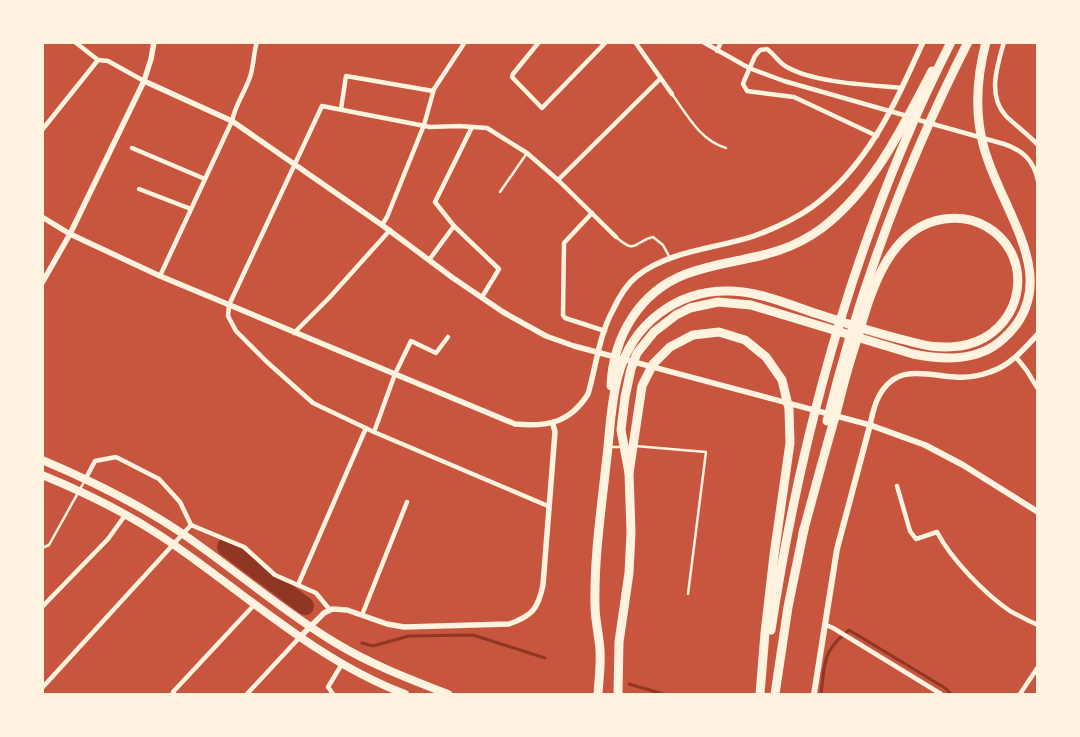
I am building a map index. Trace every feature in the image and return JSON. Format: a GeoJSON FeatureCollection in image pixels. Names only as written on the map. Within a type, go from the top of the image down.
{"type":"FeatureCollection","features":[{"type":"Feature","properties":{"kind":"highway"},"geometry":{"type":"LineString","coordinates":[[611,414],[611,381],[617,348],[623,332],[639,307],[659,288],[672,280],[702,269],[771,254],[806,239],[834,218],[859,192],[884,159],[947,42]]}},
{"type":"Feature","properties":{"kind":"highway"},"geometry":{"type":"LineString","coordinates":[[761,694],[775,604],[803,463],[839,324],[864,248],[892,177],[951,42]]}},
{"type":"Feature","properties":{"kind":"highway"},"geometry":{"type":"LineString","coordinates":[[775,694],[788,607],[803,533],[832,404],[855,318],[878,251],[906,180],[933,116],[968,42]]}},
{"type":"Feature","properties":{"kind":"highway"},"geometry":{"type":"LineString","coordinates":[[628,447],[621,430],[627,383],[634,361],[645,342],[654,332],[676,315],[690,308],[705,304],[734,302],[766,309],[927,357],[954,358],[980,353],[1000,342],[1014,328],[1026,309],[1031,284],[1028,259],[989,164],[983,144],[979,122],[977,90],[986,42]]}},
{"type":"Feature","properties":{"kind":"highway"},"geometry":{"type":"LineString","coordinates":[[598,694],[600,652],[595,607],[599,529],[611,414],[617,379],[627,351],[635,338],[654,316],[677,302],[716,291],[745,292],[773,299],[820,315],[879,334],[920,345],[962,346],[986,337],[1006,320],[1016,299],[1018,274],[1013,257],[996,233],[976,221],[951,218],[938,220],[921,227],[905,239],[886,262],[864,315],[803,533]]}},
{"type":"Feature","properties":{"kind":"highway"},"geometry":{"type":"LineString","coordinates":[[618,694],[619,642],[629,572],[632,532],[628,447],[639,398],[646,375],[661,356],[681,340],[693,335],[719,332],[745,340],[757,348],[775,368],[782,380],[791,425],[770,584],[761,694]]}},
{"type":"Feature","properties":{"kind":"highway"},"geometry":{"type":"LineString","coordinates":[[42,460],[86,478],[134,502],[184,534],[310,626],[363,659],[448,694]]}},
{"type":"Feature","properties":{"kind":"highway"},"geometry":{"type":"LineString","coordinates":[[42,475],[80,490],[126,514],[174,545],[299,638],[342,664],[405,694]]}},
{"type":"Feature","properties":{"kind":"main road"},"geometry":{"type":"LineString","coordinates":[[814,694],[837,549],[870,426],[934,449],[1038,512]]}},
{"type":"Feature","properties":{"kind":"street"},"geometry":{"type":"LineString","coordinates":[[75,42],[98,60],[108,61],[144,81],[232,121],[390,230],[482,298],[530,328],[574,346],[870,426],[879,396],[884,388],[897,378],[910,373],[957,377],[980,375],[998,369],[1016,357],[1038,334]]}},
{"type":"Feature","properties":{"kind":"street"},"geometry":{"type":"LineString","coordinates":[[42,283],[70,234],[144,81],[154,42]]}},
{"type":"Feature","properties":{"kind":"street"},"geometry":{"type":"LineString","coordinates":[[160,276],[251,76],[254,52],[258,42]]}},
{"type":"Feature","properties":{"kind":"street"},"geometry":{"type":"LineString","coordinates":[[382,225],[387,217],[424,125],[433,91],[465,42]]}},
{"type":"Feature","properties":{"kind":"street"},"geometry":{"type":"LineString","coordinates":[[539,42],[512,74],[512,77],[542,108],[606,42]]}},
{"type":"Feature","properties":{"kind":"street"},"geometry":{"type":"LineString","coordinates":[[634,42],[672,94]]}},
{"type":"Feature","properties":{"kind":"street"},"geometry":{"type":"LineString","coordinates":[[703,42],[750,68],[806,88],[1018,149],[1029,159],[1035,168],[1038,181]]}},
{"type":"Feature","properties":{"kind":"street"},"geometry":{"type":"LineString","coordinates":[[717,51],[721,42]]}},
{"type":"Feature","properties":{"kind":"street"},"geometry":{"type":"LineString","coordinates":[[42,217],[70,234],[160,276],[515,424],[532,426],[553,424],[575,410],[588,394],[612,312],[635,277],[670,258],[754,236],[811,208],[844,179],[862,159],[877,136],[923,42]]}},
{"type":"Feature","properties":{"kind":"street"},"geometry":{"type":"LineString","coordinates":[[1004,42],[996,74],[996,102],[1006,116],[1038,145]]}},
{"type":"Feature","properties":{"kind":"street"},"geometry":{"type":"LineString","coordinates":[[877,136],[794,97],[747,91],[743,84],[757,53],[764,48],[771,52],[782,64],[798,72],[823,79],[902,88]]}},
{"type":"Feature","properties":{"kind":"street"},"geometry":{"type":"LineString","coordinates":[[42,130],[98,60]]}},
{"type":"Feature","properties":{"kind":"street"},"geometry":{"type":"LineString","coordinates":[[341,109],[346,76],[433,91]]}},
{"type":"Feature","properties":{"kind":"street"},"geometry":{"type":"LineString","coordinates":[[558,180],[660,79]]}},
{"type":"Feature","properties":{"kind":"street"},"geometry":{"type":"LineString","coordinates":[[548,506],[374,432],[313,403],[236,331],[228,316],[229,305],[322,106],[424,125],[487,128],[526,154],[558,180],[616,237]]}},
{"type":"Feature","properties":{"kind":"street"},"geometry":{"type":"LineString","coordinates":[[472,127],[435,202],[454,226],[499,269],[482,298]]}},
{"type":"Feature","properties":{"kind":"street"},"geometry":{"type":"LineString","coordinates":[[132,148],[205,179]]}},
{"type":"Feature","properties":{"kind":"street"},"geometry":{"type":"LineString","coordinates":[[140,188],[191,209]]}},
{"type":"Feature","properties":{"kind":"street"},"geometry":{"type":"LineString","coordinates":[[592,213],[564,243],[562,315],[565,318],[605,331]]}},
{"type":"Feature","properties":{"kind":"street"},"geometry":{"type":"LineString","coordinates":[[429,260],[454,226]]}},
{"type":"Feature","properties":{"kind":"street"},"geometry":{"type":"LineString","coordinates":[[294,333],[329,298],[390,230]]}},
{"type":"Feature","properties":{"kind":"street"},"geometry":{"type":"LineString","coordinates":[[374,432],[395,374],[411,341],[436,352],[448,337]]}},
{"type":"Feature","properties":{"kind":"street"},"geometry":{"type":"LineString","coordinates":[[1016,357],[1037,388]]}},
{"type":"Feature","properties":{"kind":"street"},"geometry":{"type":"LineString","coordinates":[[247,694],[310,626],[330,610],[340,608],[387,624],[404,627],[509,624],[523,619],[532,612],[539,602],[541,594],[555,432],[553,424]]}},
{"type":"Feature","properties":{"kind":"street"},"geometry":{"type":"LineString","coordinates":[[298,585],[366,428]]}},
{"type":"Feature","properties":{"kind":"street"},"geometry":{"type":"LineString","coordinates":[[86,478],[95,461],[116,458],[159,478],[180,502],[191,525],[244,546],[275,575],[316,593],[330,610]]}},
{"type":"Feature","properties":{"kind":"street"},"geometry":{"type":"LineString","coordinates":[[897,486],[910,531],[916,539],[938,532],[945,548],[993,597],[1010,611],[1038,625]]}},
{"type":"Feature","properties":{"kind":"street"},"geometry":{"type":"LineString","coordinates":[[362,615],[407,502]]}},
{"type":"Feature","properties":{"kind":"street"},"geometry":{"type":"LineString","coordinates":[[42,606],[108,539],[126,514]]}},
{"type":"Feature","properties":{"kind":"street"},"geometry":{"type":"LineString","coordinates":[[42,688],[191,525]]}},
{"type":"Feature","properties":{"kind":"street"},"geometry":{"type":"LineString","coordinates":[[174,694],[254,605]]}},
{"type":"Feature","properties":{"kind":"street"},"geometry":{"type":"LineString","coordinates":[[824,624],[942,694]]}},
{"type":"Feature","properties":{"kind":"street"},"geometry":{"type":"LineString","coordinates":[[333,694],[328,687],[342,664]]}},
{"type":"Feature","properties":{"kind":"street"},"geometry":{"type":"LineString","coordinates":[[1020,694],[1038,666]]}},
{"type":"Feature","properties":{"kind":"lane"},"geometry":{"type":"LineString","coordinates":[[672,94],[703,135],[726,148]]}},
{"type":"Feature","properties":{"kind":"lane"},"geometry":{"type":"LineString","coordinates":[[500,192],[526,154]]}},
{"type":"Feature","properties":{"kind":"lane"},"geometry":{"type":"LineString","coordinates":[[616,237],[626,246],[634,246],[653,237],[664,245],[670,258]]}},
{"type":"Feature","properties":{"kind":"lane"},"geometry":{"type":"LineString","coordinates":[[608,447],[706,452],[688,594]]}},
{"type":"Feature","properties":{"kind":"lane"},"geometry":{"type":"LineString","coordinates":[[42,548],[49,545],[86,478]]}},
{"type":"Feature","properties":{"kind":"waterway"},"geometry":{"type":"LineString","coordinates":[[226,547],[305,606]]}},
{"type":"Feature","properties":{"kind":"waterway"},"geometry":{"type":"LineString","coordinates":[[821,694],[824,666],[829,651],[849,630],[945,688],[951,694]]}},
{"type":"Feature","properties":{"kind":"waterway"},"geometry":{"type":"LineString","coordinates":[[362,643],[373,646],[409,636],[473,635],[545,658]]}},
{"type":"Feature","properties":{"kind":"waterway"},"geometry":{"type":"LineString","coordinates":[[629,684],[663,694]]}}]}
